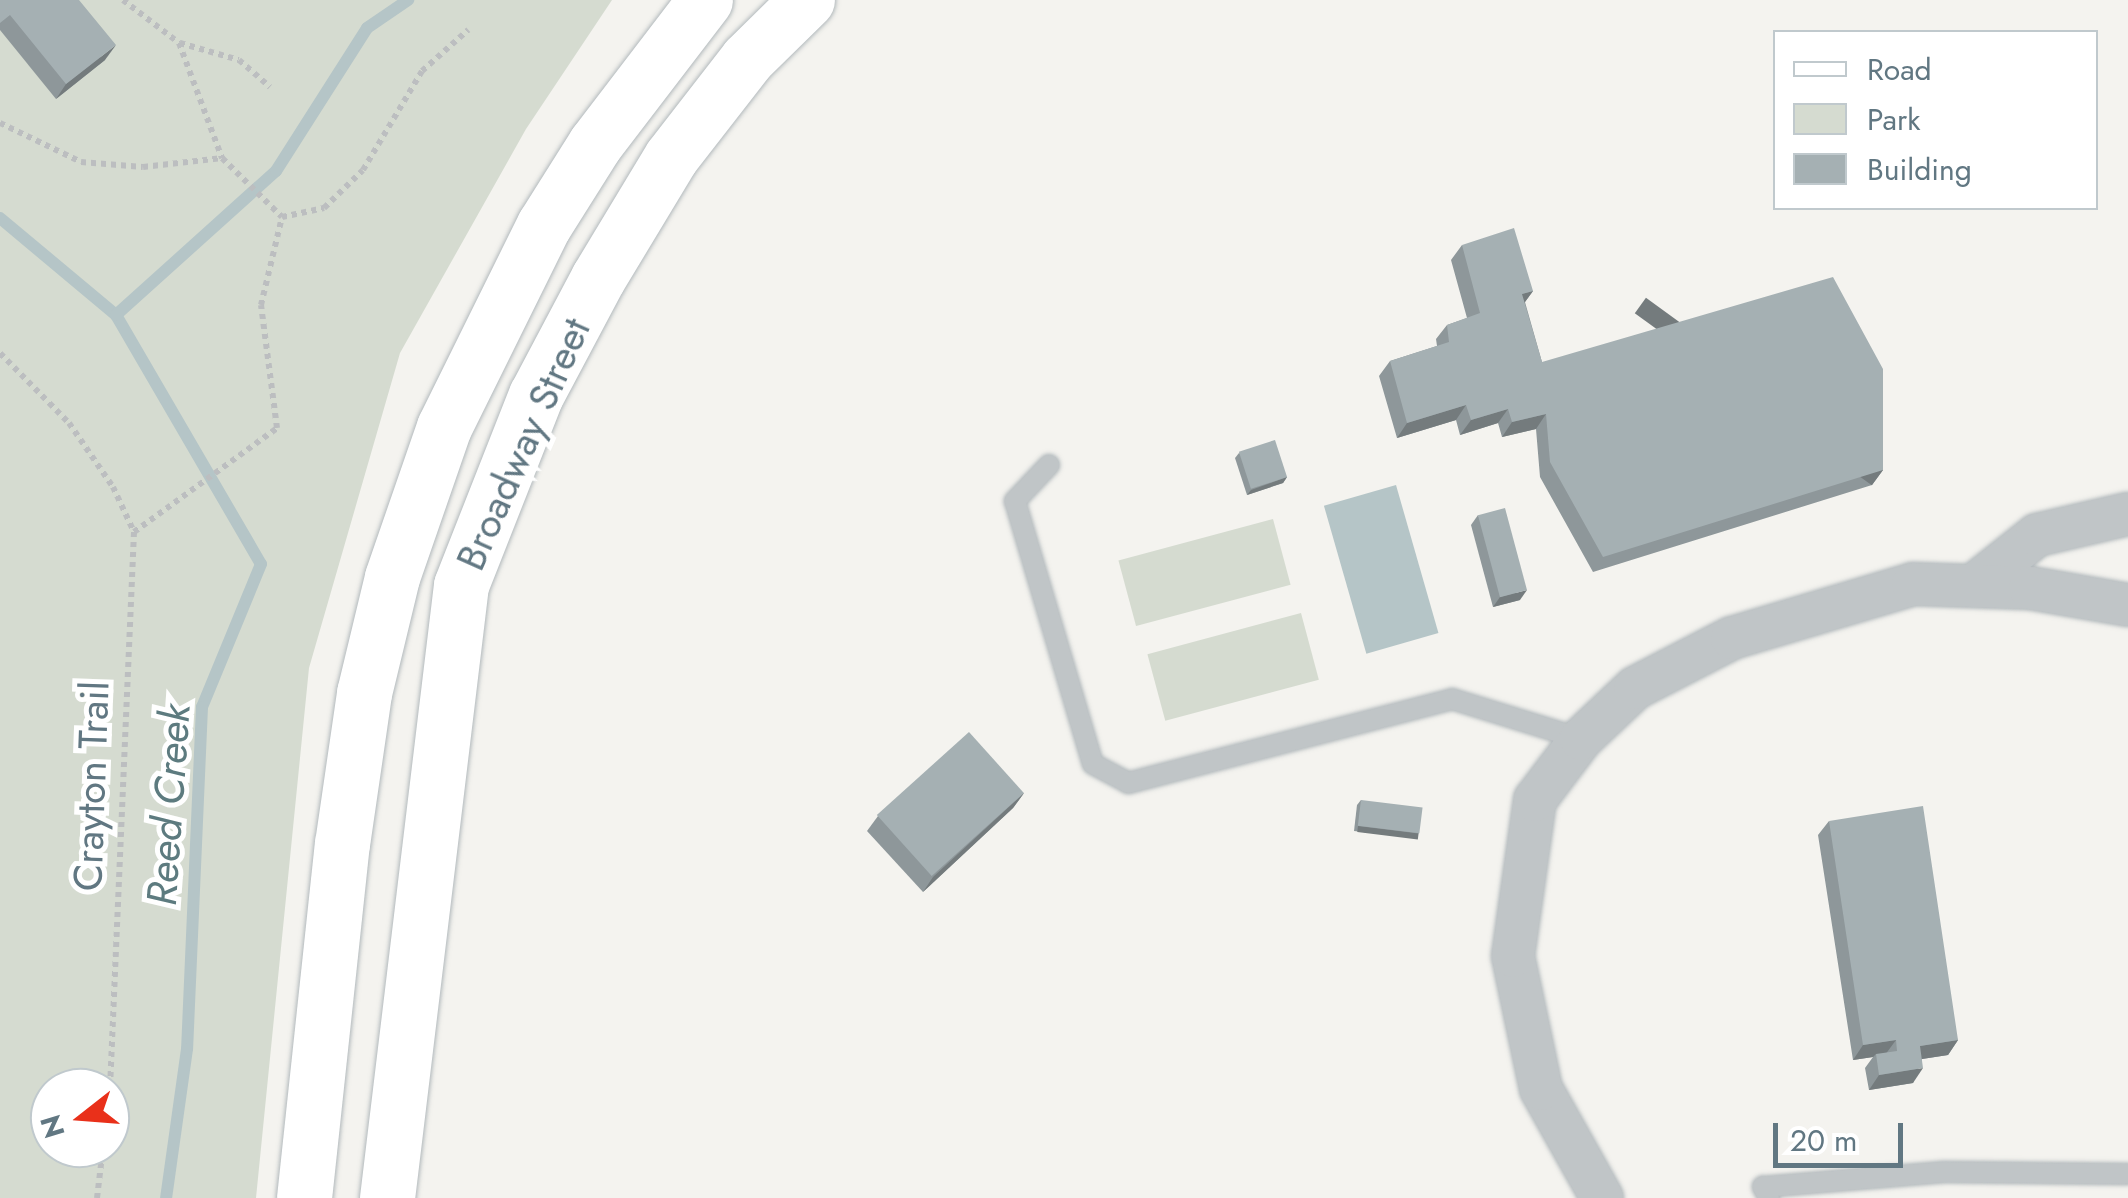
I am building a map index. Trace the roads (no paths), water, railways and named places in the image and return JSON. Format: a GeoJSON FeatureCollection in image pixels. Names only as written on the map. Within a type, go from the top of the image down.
{"type":"FeatureCollection","features":[{"type":"Feature","properties":{"kind":"main road","name":"Broadway Street"},"geometry":{"type":"LineString","coordinates":[[304,1198],[342,844],[364,693],[392,576],[444,426],[544,224],[594,144],[705,0]]}},
{"type":"Feature","properties":{"kind":"main road","name":"Broadway Street"},"geometry":{"type":"LineString","coordinates":[[387,1198],[460,585],[536,395],[598,278],[671,157],[747,59],[807,0]]}},
{"type":"Feature","properties":{"kind":"street"},"geometry":{"type":"LineString","coordinates":[[1973,586],[2038,535],[2128,514]]}},
{"type":"Feature","properties":{"kind":"street"},"geometry":{"type":"LineString","coordinates":[[1602,1198],[1541,1089],[1513,956],[1535,800],[1581,739],[1634,688],[1732,638],[1913,584],[2030,588],[2128,605]]}},
{"type":"Feature","properties":{"kind":"lane"},"geometry":{"type":"LineString","coordinates":[[1049,465],[1015,501],[1093,764],[1128,783],[1452,699],[1581,739]]}},
{"type":"Feature","properties":{"kind":"lane"},"geometry":{"type":"LineString","coordinates":[[1766,1192],[1944,1172],[2128,1174]]}},
{"type":"Feature","properties":{"kind":"waterway"},"geometry":{"type":"LineString","coordinates":[[116,315],[276,171],[367,28],[408,0]]}},
{"type":"Feature","properties":{"kind":"waterway","name":"Reed Creek"},"geometry":{"type":"LineString","coordinates":[[0,218],[116,315],[261,564],[202,707],[187,1049],[166,1198]]}}]}
